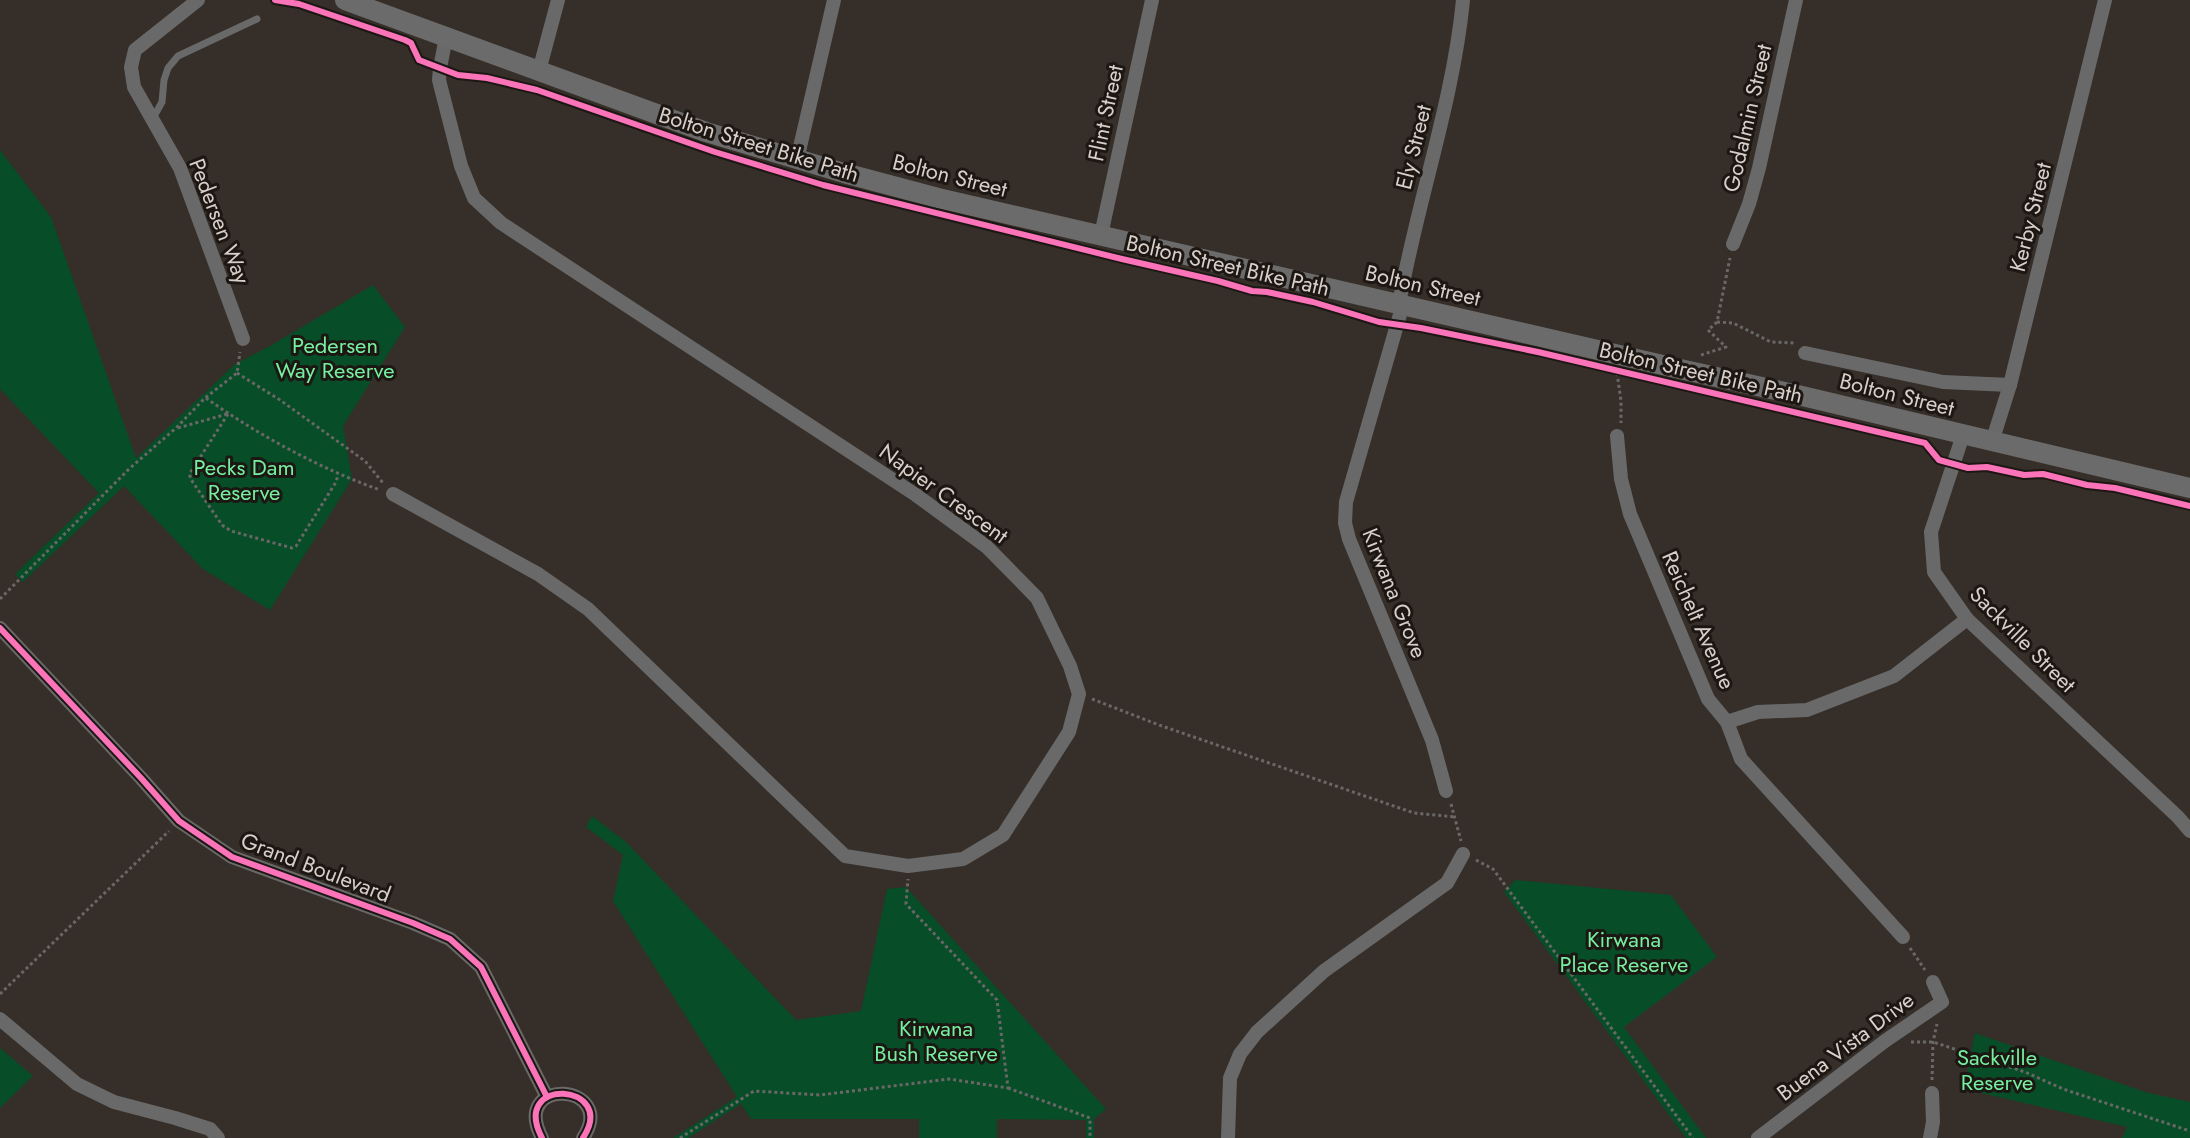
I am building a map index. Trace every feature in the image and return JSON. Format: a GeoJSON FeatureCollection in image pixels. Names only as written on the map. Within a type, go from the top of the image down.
{"type":"FeatureCollection","features":[{"type":"Feature","properties":{"kind":"main road","name":"Bolton Street"},"geometry":{"type":"LineString","coordinates":[[345,0],[706,132],[797,160],[938,198],[1798,395],[2190,488]]}},
{"type":"Feature","properties":{"kind":"street","name":"Pedersen Way"},"geometry":{"type":"LineString","coordinates":[[198,0],[135,50],[130,67],[134,87],[180,168],[243,339]]}},
{"type":"Feature","properties":{"kind":"street"},"geometry":{"type":"LineString","coordinates":[[539,71],[558,0]]}},
{"type":"Feature","properties":{"kind":"street"},"geometry":{"type":"LineString","coordinates":[[797,160],[834,0]]}},
{"type":"Feature","properties":{"kind":"street","name":"Flint Street"},"geometry":{"type":"LineString","coordinates":[[1101,235],[1152,0]]}},
{"type":"Feature","properties":{"kind":"street","name":"Ely Street"},"geometry":{"type":"LineString","coordinates":[[1401,304],[1416,222],[1454,68],[1463,0]]}},
{"type":"Feature","properties":{"kind":"street","name":"Godalmin Street"},"geometry":{"type":"LineString","coordinates":[[1733,244],[1749,204],[1759,168],[1796,0]]}},
{"type":"Feature","properties":{"kind":"street","name":"Kerby Street"},"geometry":{"type":"LineString","coordinates":[[1992,442],[2010,384],[2105,0]]}},
{"type":"Feature","properties":{"kind":"street","name":"Napier Crescent"},"geometry":{"type":"LineString","coordinates":[[446,37],[439,80],[461,166],[474,198],[501,223],[916,495],[987,547],[1037,598],[1070,666],[1079,694]]}},
{"type":"Feature","properties":{"kind":"street","name":"Kirwana Grove"},"geometry":{"type":"LineString","coordinates":[[1401,304],[1346,502],[1345,523],[1349,539],[1432,740],[1446,791]]}},
{"type":"Feature","properties":{"kind":"street","name":"Bolton Street"},"geometry":{"type":"LineString","coordinates":[[1805,353],[1942,382],[2010,384]]}},
{"type":"Feature","properties":{"kind":"street","name":"Sackville Street"},"geometry":{"type":"LineString","coordinates":[[1963,435],[1931,532],[1934,572],[1967,619],[2170,809],[2190,831]]}},
{"type":"Feature","properties":{"kind":"street","name":"Reichelt Avenue"},"geometry":{"type":"LineString","coordinates":[[1617,436],[1621,479],[1630,514],[1708,699],[1727,722],[1741,759],[1903,937]]}},
{"type":"Feature","properties":{"kind":"street"},"geometry":{"type":"LineString","coordinates":[[393,494],[538,574],[588,609],[845,856],[908,866],[963,859],[1003,835],[1069,732],[1079,694]]}},
{"type":"Feature","properties":{"kind":"street"},"geometry":{"type":"LineString","coordinates":[[1727,722],[1758,712],[1807,710],[1894,676],[1967,619]]}},
{"type":"Feature","properties":{"kind":"street","name":"Grand Boulevard"},"geometry":{"type":"LineString","coordinates":[[0,628],[179,821],[232,857],[413,923],[450,939],[481,967],[547,1097]]}},
{"type":"Feature","properties":{"kind":"street"},"geometry":{"type":"LineString","coordinates":[[1228,1138],[1230,1078],[1240,1054],[1257,1032],[1324,971],[1448,883],[1463,854]]}},
{"type":"Feature","properties":{"kind":"street","name":"Buena Vista Drive"},"geometry":{"type":"LineString","coordinates":[[1758,1138],[1941,1002],[1933,982]]}},
{"type":"Feature","properties":{"kind":"street"},"geometry":{"type":"LineString","coordinates":[[0,1019],[77,1084],[114,1102],[210,1130],[218,1138]]}},
{"type":"Feature","properties":{"kind":"street"},"geometry":{"type":"LineString","coordinates":[[542,1138],[535,1125],[537,1109],[547,1097],[560,1092],[574,1094],[585,1102],[590,1115],[589,1129],[584,1138]]}},
{"type":"Feature","properties":{"kind":"street"},"geometry":{"type":"LineString","coordinates":[[1930,1138],[1933,1122],[1932,1093]]}},
{"type":"Feature","properties":{"kind":"lane"},"geometry":{"type":"LineString","coordinates":[[152,120],[162,102],[164,80],[168,68],[178,56],[257,19]]}},
{"type":"Feature","properties":{"kind":"path"},"geometry":{"type":"LineString","coordinates":[[1680,369],[1700,356],[1726,347],[1708,330],[1717,322],[1733,244]]}},
{"type":"Feature","properties":{"kind":"path"},"geometry":{"type":"LineString","coordinates":[[1717,322],[1733,323],[1771,342],[1799,343],[1805,353]]}},
{"type":"Feature","properties":{"kind":"path"},"geometry":{"type":"LineString","coordinates":[[0,599],[129,469],[176,428],[205,398],[237,373],[243,339]]}},
{"type":"Feature","properties":{"kind":"path"},"geometry":{"type":"LineString","coordinates":[[1614,370],[1621,401],[1621,429],[1617,436]]}},
{"type":"Feature","properties":{"kind":"path"},"geometry":{"type":"LineString","coordinates":[[237,373],[280,400],[365,461],[393,494]]}},
{"type":"Feature","properties":{"kind":"path"},"geometry":{"type":"LineString","coordinates":[[205,398],[228,414],[338,475],[393,494]]}},
{"type":"Feature","properties":{"kind":"path"},"geometry":{"type":"LineString","coordinates":[[176,428],[228,414]]}},
{"type":"Feature","properties":{"kind":"path"},"geometry":{"type":"LineString","coordinates":[[228,414],[190,473],[190,478],[222,525],[231,531],[292,548],[296,546],[336,482],[338,475]]}},
{"type":"Feature","properties":{"kind":"path"},"geometry":{"type":"LineString","coordinates":[[1079,694],[1159,725],[1414,813],[1456,817]]}},
{"type":"Feature","properties":{"kind":"path"},"geometry":{"type":"LineString","coordinates":[[1446,791],[1456,817],[1463,854],[1493,869],[1693,1138]]}},
{"type":"Feature","properties":{"kind":"path"},"geometry":{"type":"LineString","coordinates":[[0,994],[179,821]]}},
{"type":"Feature","properties":{"kind":"path"},"geometry":{"type":"LineString","coordinates":[[908,866],[906,904],[998,1000],[1008,1088]]}},
{"type":"Feature","properties":{"kind":"path"},"geometry":{"type":"LineString","coordinates":[[1903,937],[1933,982]]}},
{"type":"Feature","properties":{"kind":"path"},"geometry":{"type":"LineString","coordinates":[[1932,1093],[1933,1042],[1941,1002]]}},
{"type":"Feature","properties":{"kind":"path"},"geometry":{"type":"LineString","coordinates":[[1886,1041],[1933,1042],[2025,1072],[2063,1089],[2190,1131]]}},
{"type":"Feature","properties":{"kind":"path"},"geometry":{"type":"LineString","coordinates":[[680,1138],[754,1091],[820,1095],[949,1079],[1008,1088],[1090,1118],[1090,1138]]}},
{"type":"Feature","properties":{"kind":"green space"},"geometry":{"type":"Polygon","coordinates":[[[0,150],[51,217],[136,458],[235,364],[373,285],[405,327],[343,426],[352,479],[270,610],[203,569],[124,486],[23,582],[15,574],[99,493],[0,389],[0,150]]]}},
{"type":"Feature","properties":{"kind":"green space","name":"Kirwana Bush Reserve"},"geometry":{"type":"Polygon","coordinates":[[[592,816],[626,842],[796,1020],[861,1011],[887,889],[906,887],[1106,1109],[1094,1119],[1094,1138],[1086,1138],[1086,1120],[997,1119],[997,1138],[919,1138],[919,1119],[751,1119],[741,1104],[688,1138],[673,1138],[737,1097],[613,901],[623,855],[586,827],[592,816]]]}},
{"type":"Feature","properties":{"kind":"green space","name":"Kirwana Place Reserve"},"geometry":{"type":"Polygon","coordinates":[[[1515,880],[1671,895],[1717,957],[1624,1027],[1706,1138],[1686,1138],[1504,892],[1515,880]]]}},
{"type":"Feature","properties":{"kind":"green space","name":"Sackville Reserve"},"geometry":{"type":"Polygon","coordinates":[[[1975,1033],[2145,1092],[2190,1102],[2190,1138],[2122,1138],[2127,1127],[1964,1089],[1975,1033]]]}},
{"type":"Feature","properties":{"kind":"green space"},"geometry":{"type":"Polygon","coordinates":[[[0,1048],[33,1076],[0,1108],[0,1048]]]}},
{"type":"Feature","properties":{"kind":"cycle path","name":"Bolton Street Bike Path"},"geometry":{"type":"LineString","coordinates":[[275,0],[299,4],[405,40],[411,43],[419,60],[458,75],[487,78],[537,90],[715,152],[823,185],[1252,291],[1313,302],[1379,322],[1421,328],[1538,352],[1925,443],[1939,460],[1968,468],[1987,467],[2024,475],[2043,474],[2190,506]]}},
{"type":"Feature","properties":{"kind":"cycle path"},"geometry":{"type":"LineString","coordinates":[[0,628],[179,821],[232,857],[413,923],[450,939],[481,967],[547,1097]]}},
{"type":"Feature","properties":{"kind":"cycle path"},"geometry":{"type":"LineString","coordinates":[[542,1138],[536,1118],[540,1104],[550,1096],[564,1094],[577,1097],[587,1106],[590,1120],[583,1138]]}},
{"type":"Feature","properties":{"kind":"park label","name":"Pedersen Way Reserve"},"geometry":{"type":"Point","coordinates":[335,358]}},
{"type":"Feature","properties":{"kind":"park label","name":"Pecks Dam Reserve"},"geometry":{"type":"Point","coordinates":[244,480]}}]}
